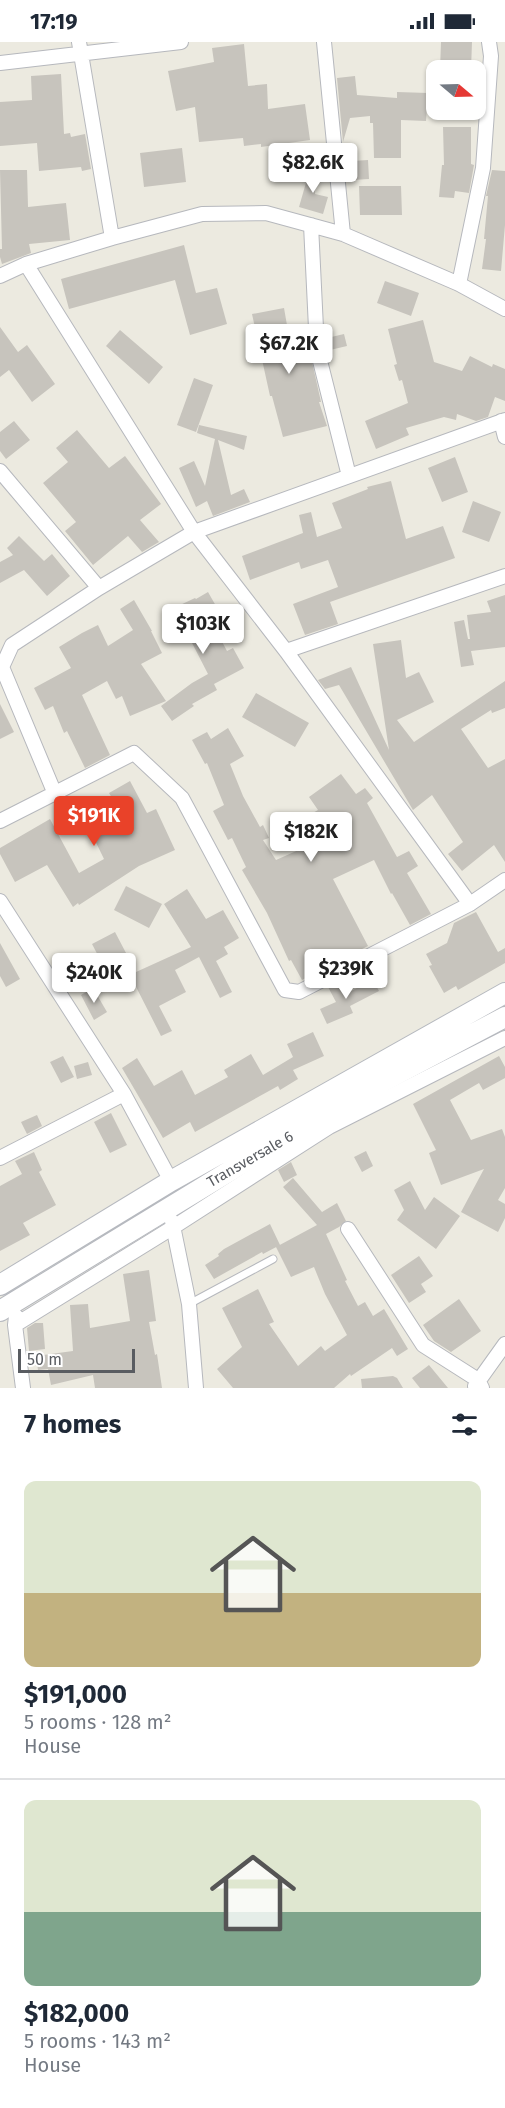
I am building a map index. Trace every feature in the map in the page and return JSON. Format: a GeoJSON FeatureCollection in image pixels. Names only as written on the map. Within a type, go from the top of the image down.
{"type":"FeatureCollection","features":[{"type":"Feature","properties":{"kind":"main road","name":"Transversale 6"},"geometry":{"type":"LineString","coordinates":[[0,1285],[171,1181],[505,993]]}},
{"type":"Feature","properties":{"kind":"main road","name":"Transversale 6"},"geometry":{"type":"LineString","coordinates":[[0,1311],[171,1205],[460,1051],[505,1017]]}},
{"type":"Feature","properties":{"kind":"street"},"geometry":{"type":"LineString","coordinates":[[0,63],[80,48],[181,42]]}},
{"type":"Feature","properties":{"kind":"street"},"geometry":{"type":"LineString","coordinates":[[324,42],[343,234]]}},
{"type":"Feature","properties":{"kind":"street"},"geometry":{"type":"LineString","coordinates":[[459,284],[483,168],[491,56],[489,42]]}},
{"type":"Feature","properties":{"kind":"street"},"geometry":{"type":"LineString","coordinates":[[80,48],[112,238]]}},
{"type":"Feature","properties":{"kind":"street"},"geometry":{"type":"LineString","coordinates":[[0,276],[26,264],[202,214],[266,213],[343,234],[459,284],[505,309]]}},
{"type":"Feature","properties":{"kind":"street"},"geometry":{"type":"LineString","coordinates":[[311,225],[317,349],[349,476]]}},
{"type":"Feature","properties":{"kind":"street"},"geometry":{"type":"LineString","coordinates":[[26,264],[194,532],[286,651],[470,904]]}},
{"type":"Feature","properties":{"kind":"street"},"geometry":{"type":"LineString","coordinates":[[55,794],[2,667],[12,645],[99,588],[194,532],[503,420],[505,437]]}},
{"type":"Feature","properties":{"kind":"street"},"geometry":{"type":"LineString","coordinates":[[0,471],[99,588]]}},
{"type":"Feature","properties":{"kind":"street"},"geometry":{"type":"LineString","coordinates":[[286,651],[505,576]]}},
{"type":"Feature","properties":{"kind":"street"},"geometry":{"type":"LineString","coordinates":[[0,821],[134,753],[182,798],[285,990],[299,992],[470,904],[505,880]]}},
{"type":"Feature","properties":{"kind":"street"},"geometry":{"type":"LineString","coordinates":[[0,902],[124,1094],[171,1181]]}},
{"type":"Feature","properties":{"kind":"street"},"geometry":{"type":"LineString","coordinates":[[460,1051],[505,1038]]}},
{"type":"Feature","properties":{"kind":"street"},"geometry":{"type":"LineString","coordinates":[[0,1158],[124,1094]]}},
{"type":"Feature","properties":{"kind":"street"},"geometry":{"type":"LineString","coordinates":[[15,1325],[172,1228],[300,1138]]}},
{"type":"Feature","properties":{"kind":"street"},"geometry":{"type":"LineString","coordinates":[[171,1205],[172,1228],[189,1304],[196,1388]]}},
{"type":"Feature","properties":{"kind":"street"},"geometry":{"type":"LineString","coordinates":[[348,1229],[423,1345],[478,1385],[505,1344]]}},
{"type":"Feature","properties":{"kind":"street"},"geometry":{"type":"LineString","coordinates":[[18,1300],[15,1325],[23,1388]]}},
{"type":"Feature","properties":{"kind":"lane"},"geometry":{"type":"LineString","coordinates":[[189,1304],[273,1259]]}},
{"type":"Feature","properties":{"kind":"building"},"geometry":{"type":"Polygon","coordinates":[[[441,42],[472,42],[471,60],[440,60],[441,42]]]}},
{"type":"Feature","properties":{"kind":"building"},"geometry":{"type":"Polygon","coordinates":[[[244,44],[248,86],[267,84],[268,109],[305,104],[310,140],[261,147],[261,144],[244,146],[243,138],[199,142],[195,107],[176,111],[168,71],[214,62],[212,48],[244,44]]]}},
{"type":"Feature","properties":{"kind":"building"},"geometry":{"type":"Polygon","coordinates":[[[61,74],[64,134],[70,133],[71,137],[85,134],[91,169],[82,171],[81,167],[39,171],[37,143],[0,146],[0,102],[32,100],[31,76],[61,74]]]}},
{"type":"Feature","properties":{"kind":"building"},"geometry":{"type":"Polygon","coordinates":[[[355,76],[357,95],[397,98],[397,92],[426,93],[426,121],[401,120],[401,158],[374,158],[373,123],[370,123],[370,116],[350,118],[343,142],[337,78],[355,76]]]}},
{"type":"Feature","properties":{"kind":"building"},"geometry":{"type":"Polygon","coordinates":[[[443,127],[471,127],[471,164],[474,165],[469,193],[455,191],[454,198],[439,197],[442,165],[444,165],[443,127]]]}},
{"type":"Feature","properties":{"kind":"building"},"geometry":{"type":"Polygon","coordinates":[[[182,148],[186,182],[144,187],[140,153],[182,148]]]}},
{"type":"Feature","properties":{"kind":"building"},"geometry":{"type":"Polygon","coordinates":[[[368,160],[369,179],[353,180],[352,161],[368,160]]]}},
{"type":"Feature","properties":{"kind":"building"},"geometry":{"type":"Polygon","coordinates":[[[312,162],[316,163],[315,194],[328,197],[323,214],[299,207],[312,162]]]}},
{"type":"Feature","properties":{"kind":"building"},"geometry":{"type":"Polygon","coordinates":[[[0,170],[27,170],[28,207],[66,203],[70,240],[29,244],[31,253],[2,264],[0,257],[0,249],[2,249],[0,170]]]}},
{"type":"Feature","properties":{"kind":"building"},"geometry":{"type":"Polygon","coordinates":[[[492,170],[505,171],[505,225],[501,271],[482,269],[486,239],[484,239],[488,196],[486,196],[492,170]]]}},
{"type":"Feature","properties":{"kind":"building"},"geometry":{"type":"Polygon","coordinates":[[[359,186],[401,186],[402,215],[360,215],[359,186]]]}},
{"type":"Feature","properties":{"kind":"building"},"geometry":{"type":"Polygon","coordinates":[[[184,245],[196,293],[217,288],[227,324],[190,335],[175,280],[69,309],[61,279],[184,245]]]}},
{"type":"Feature","properties":{"kind":"building"},"geometry":{"type":"Polygon","coordinates":[[[385,281],[419,293],[411,316],[377,303],[385,281]]]}},
{"type":"Feature","properties":{"kind":"building"},"geometry":{"type":"Polygon","coordinates":[[[284,308],[291,348],[308,344],[321,402],[319,402],[327,426],[283,437],[272,396],[270,396],[252,314],[284,308]]]}},
{"type":"Feature","properties":{"kind":"building"},"geometry":{"type":"Polygon","coordinates":[[[423,320],[434,362],[462,371],[470,356],[492,367],[493,364],[505,369],[505,401],[495,397],[488,417],[476,421],[457,414],[456,420],[444,417],[406,428],[409,435],[376,449],[365,421],[408,403],[402,380],[399,381],[394,365],[397,364],[388,329],[423,320]]]}},
{"type":"Feature","properties":{"kind":"building"},"geometry":{"type":"Polygon","coordinates":[[[0,327],[18,352],[27,345],[55,384],[32,402],[9,370],[0,377],[0,327]]]}},
{"type":"Feature","properties":{"kind":"building"},"geometry":{"type":"Polygon","coordinates":[[[120,330],[163,367],[149,384],[106,346],[120,330]]]}},
{"type":"Feature","properties":{"kind":"building"},"geometry":{"type":"Polygon","coordinates":[[[344,334],[347,346],[330,350],[327,338],[344,334]]]}},
{"type":"Feature","properties":{"kind":"building"},"geometry":{"type":"Polygon","coordinates":[[[194,378],[213,385],[196,432],[177,425],[194,378]]]}},
{"type":"Feature","properties":{"kind":"building"},"geometry":{"type":"Polygon","coordinates":[[[14,421],[30,440],[6,459],[0,451],[0,432],[14,421]]]}},
{"type":"Feature","properties":{"kind":"building"},"geometry":{"type":"Polygon","coordinates":[[[199,425],[247,436],[244,450],[218,440],[231,495],[244,489],[250,502],[213,516],[207,501],[196,507],[179,468],[194,461],[205,486],[215,439],[197,433],[199,425]]]}},
{"type":"Feature","properties":{"kind":"building"},"geometry":{"type":"Polygon","coordinates":[[[77,430],[109,468],[125,456],[161,504],[140,520],[159,542],[142,552],[128,536],[93,565],[65,531],[76,522],[43,483],[68,462],[56,448],[77,430]]]}},
{"type":"Feature","properties":{"kind":"building"},"geometry":{"type":"Polygon","coordinates":[[[455,457],[468,492],[442,502],[428,468],[455,457]]]}},
{"type":"Feature","properties":{"kind":"building"},"geometry":{"type":"Polygon","coordinates":[[[391,481],[406,539],[443,526],[455,558],[330,602],[338,624],[305,635],[293,604],[338,587],[328,560],[301,569],[299,562],[250,580],[242,556],[303,533],[299,515],[311,512],[317,537],[342,528],[332,503],[368,489],[367,487],[391,481]]]}},
{"type":"Feature","properties":{"kind":"building"},"geometry":{"type":"Polygon","coordinates":[[[473,501],[501,512],[489,542],[462,532],[473,501]]]}},
{"type":"Feature","properties":{"kind":"building"},"geometry":{"type":"Polygon","coordinates":[[[19,536],[44,561],[52,554],[70,576],[47,596],[24,570],[0,583],[0,562],[13,555],[7,548],[19,536]]]}},
{"type":"Feature","properties":{"kind":"building"},"geometry":{"type":"Polygon","coordinates":[[[208,592],[220,613],[210,619],[227,651],[233,648],[244,668],[214,684],[217,690],[192,704],[194,706],[172,721],[161,706],[208,674],[191,641],[178,606],[208,592]]]}},
{"type":"Feature","properties":{"kind":"building"},"geometry":{"type":"Polygon","coordinates":[[[505,595],[505,647],[471,651],[474,665],[461,667],[454,622],[464,620],[468,639],[470,639],[467,615],[491,612],[487,601],[505,595]]]}},
{"type":"Feature","properties":{"kind":"building"},"geometry":{"type":"Polygon","coordinates":[[[134,600],[162,653],[141,664],[166,701],[130,716],[122,696],[116,699],[107,681],[82,695],[110,755],[85,768],[67,731],[64,733],[53,706],[45,710],[34,688],[71,668],[59,647],[82,633],[98,625],[108,646],[133,630],[120,609],[134,600]]]}},
{"type":"Feature","properties":{"kind":"building"},"geometry":{"type":"Polygon","coordinates":[[[401,640],[406,678],[419,672],[434,702],[397,720],[414,742],[505,681],[505,708],[492,713],[491,710],[461,729],[488,768],[505,759],[505,862],[494,845],[462,871],[448,854],[463,842],[432,795],[413,810],[339,685],[325,689],[318,680],[351,667],[389,750],[373,644],[401,640]]]}},
{"type":"Feature","properties":{"kind":"building"},"geometry":{"type":"Polygon","coordinates":[[[256,693],[309,723],[295,747],[242,717],[256,693]]]}},
{"type":"Feature","properties":{"kind":"building"},"geometry":{"type":"Polygon","coordinates":[[[0,704],[14,732],[0,739],[0,704]]]}},
{"type":"Feature","properties":{"kind":"building"},"geometry":{"type":"Polygon","coordinates":[[[228,728],[244,756],[230,764],[243,796],[260,827],[263,825],[269,838],[263,840],[276,860],[303,848],[291,825],[318,810],[309,797],[341,774],[356,794],[365,788],[373,798],[367,803],[397,857],[409,851],[418,866],[407,873],[431,914],[410,925],[374,860],[333,879],[368,946],[302,980],[291,960],[289,961],[267,913],[242,870],[246,867],[232,838],[228,840],[213,811],[224,805],[207,763],[205,764],[192,740],[207,732],[211,739],[228,728]]]}},
{"type":"Feature","properties":{"kind":"building"},"geometry":{"type":"Polygon","coordinates":[[[130,781],[147,813],[156,809],[175,850],[139,866],[73,907],[47,865],[15,882],[0,854],[0,848],[50,819],[79,873],[104,859],[85,820],[115,803],[109,793],[130,781]]]}},
{"type":"Feature","properties":{"kind":"building"},"geometry":{"type":"Polygon","coordinates":[[[126,886],[162,904],[149,928],[114,910],[126,886]]]}},
{"type":"Feature","properties":{"kind":"building"},"geometry":{"type":"Polygon","coordinates":[[[187,889],[206,919],[223,910],[239,938],[224,947],[228,954],[216,961],[232,992],[220,998],[199,957],[175,970],[186,992],[159,1006],[172,1031],[161,1036],[131,977],[114,986],[92,944],[115,932],[136,972],[191,947],[164,904],[187,889]]]}},
{"type":"Feature","properties":{"kind":"building"},"geometry":{"type":"Polygon","coordinates":[[[476,912],[498,952],[505,948],[505,963],[458,990],[456,986],[444,993],[429,966],[432,965],[426,954],[447,943],[454,923],[476,912]]]}},
{"type":"Feature","properties":{"kind":"building"},"geometry":{"type":"Polygon","coordinates":[[[0,943],[20,979],[6,987],[0,976],[0,943]]]}},
{"type":"Feature","properties":{"kind":"building"},"geometry":{"type":"Polygon","coordinates":[[[344,979],[351,991],[373,980],[379,991],[350,1006],[353,1013],[327,1024],[320,1009],[336,1002],[328,987],[344,979]]]}},
{"type":"Feature","properties":{"kind":"building"},"geometry":{"type":"Polygon","coordinates":[[[93,988],[107,1012],[94,1020],[81,995],[93,988]]]}},
{"type":"Feature","properties":{"kind":"building"},"geometry":{"type":"Polygon","coordinates":[[[313,1032],[324,1056],[293,1070],[298,1079],[280,1090],[278,1086],[195,1132],[190,1122],[163,1138],[122,1068],[137,1058],[154,1086],[182,1070],[195,1095],[228,1077],[224,1070],[251,1054],[263,1075],[293,1057],[287,1044],[313,1032]]]}},
{"type":"Feature","properties":{"kind":"building"},"geometry":{"type":"Polygon","coordinates":[[[63,1056],[74,1077],[61,1083],[50,1062],[63,1056]]]}},
{"type":"Feature","properties":{"kind":"building"},"geometry":{"type":"Polygon","coordinates":[[[499,1056],[505,1067],[505,1078],[483,1090],[479,1083],[450,1100],[471,1140],[502,1129],[505,1137],[505,1188],[498,1200],[505,1204],[505,1218],[498,1232],[461,1212],[484,1169],[441,1185],[429,1153],[436,1150],[413,1104],[499,1056]]]}},
{"type":"Feature","properties":{"kind":"building"},"geometry":{"type":"Polygon","coordinates":[[[88,1062],[92,1075],[77,1079],[74,1066],[88,1062]]]}},
{"type":"Feature","properties":{"kind":"building"},"geometry":{"type":"Polygon","coordinates":[[[111,1113],[127,1145],[110,1153],[94,1122],[111,1113]]]}},
{"type":"Feature","properties":{"kind":"building"},"geometry":{"type":"Polygon","coordinates":[[[37,1115],[42,1126],[27,1134],[21,1122],[37,1115]]]}},
{"type":"Feature","properties":{"kind":"building"},"geometry":{"type":"Polygon","coordinates":[[[366,1151],[373,1166],[362,1172],[354,1157],[366,1151]]]}},
{"type":"Feature","properties":{"kind":"building"},"geometry":{"type":"Polygon","coordinates":[[[34,1152],[42,1170],[39,1172],[56,1205],[23,1223],[30,1235],[0,1251],[0,1186],[22,1174],[15,1161],[34,1152]]]}},
{"type":"Feature","properties":{"kind":"building"},"geometry":{"type":"Polygon","coordinates":[[[291,1162],[297,1175],[284,1182],[278,1170],[291,1162]]]}},
{"type":"Feature","properties":{"kind":"building"},"geometry":{"type":"Polygon","coordinates":[[[293,1178],[322,1212],[337,1203],[346,1221],[326,1234],[347,1280],[345,1281],[358,1306],[365,1302],[373,1316],[384,1309],[408,1349],[397,1356],[392,1348],[351,1376],[350,1374],[334,1388],[233,1388],[217,1369],[242,1347],[222,1308],[258,1289],[274,1322],[269,1324],[298,1366],[321,1346],[325,1351],[347,1335],[325,1294],[314,1267],[291,1277],[276,1247],[317,1225],[283,1187],[293,1178]]]}},
{"type":"Feature","properties":{"kind":"building"},"geometry":{"type":"Polygon","coordinates":[[[410,1181],[425,1210],[434,1197],[460,1216],[436,1249],[397,1220],[404,1210],[394,1190],[410,1181]]]}},
{"type":"Feature","properties":{"kind":"building"},"geometry":{"type":"Polygon","coordinates":[[[270,1224],[280,1245],[263,1254],[262,1252],[214,1279],[205,1265],[219,1256],[218,1254],[224,1249],[270,1224]]]}},
{"type":"Feature","properties":{"kind":"building"},"geometry":{"type":"Polygon","coordinates":[[[419,1256],[433,1276],[421,1284],[426,1292],[409,1303],[391,1275],[419,1256]]]}},
{"type":"Feature","properties":{"kind":"building"},"geometry":{"type":"Polygon","coordinates":[[[149,1270],[156,1321],[149,1322],[162,1388],[95,1388],[93,1375],[51,1385],[48,1369],[38,1370],[36,1356],[73,1351],[70,1305],[88,1304],[90,1328],[130,1321],[123,1274],[149,1270]]]}},
{"type":"Feature","properties":{"kind":"building"},"geometry":{"type":"Polygon","coordinates":[[[459,1299],[481,1331],[451,1352],[434,1341],[423,1325],[459,1299]]]}},
{"type":"Feature","properties":{"kind":"building"},"geometry":{"type":"Polygon","coordinates":[[[35,1323],[43,1323],[45,1349],[29,1351],[27,1328],[35,1323]]]}},
{"type":"Feature","properties":{"kind":"building"},"geometry":{"type":"Polygon","coordinates":[[[429,1365],[448,1388],[420,1388],[412,1378],[429,1365]]]}},
{"type":"Feature","properties":{"kind":"building"},"geometry":{"type":"Polygon","coordinates":[[[393,1376],[403,1388],[362,1388],[361,1379],[393,1376]]]}}]}
